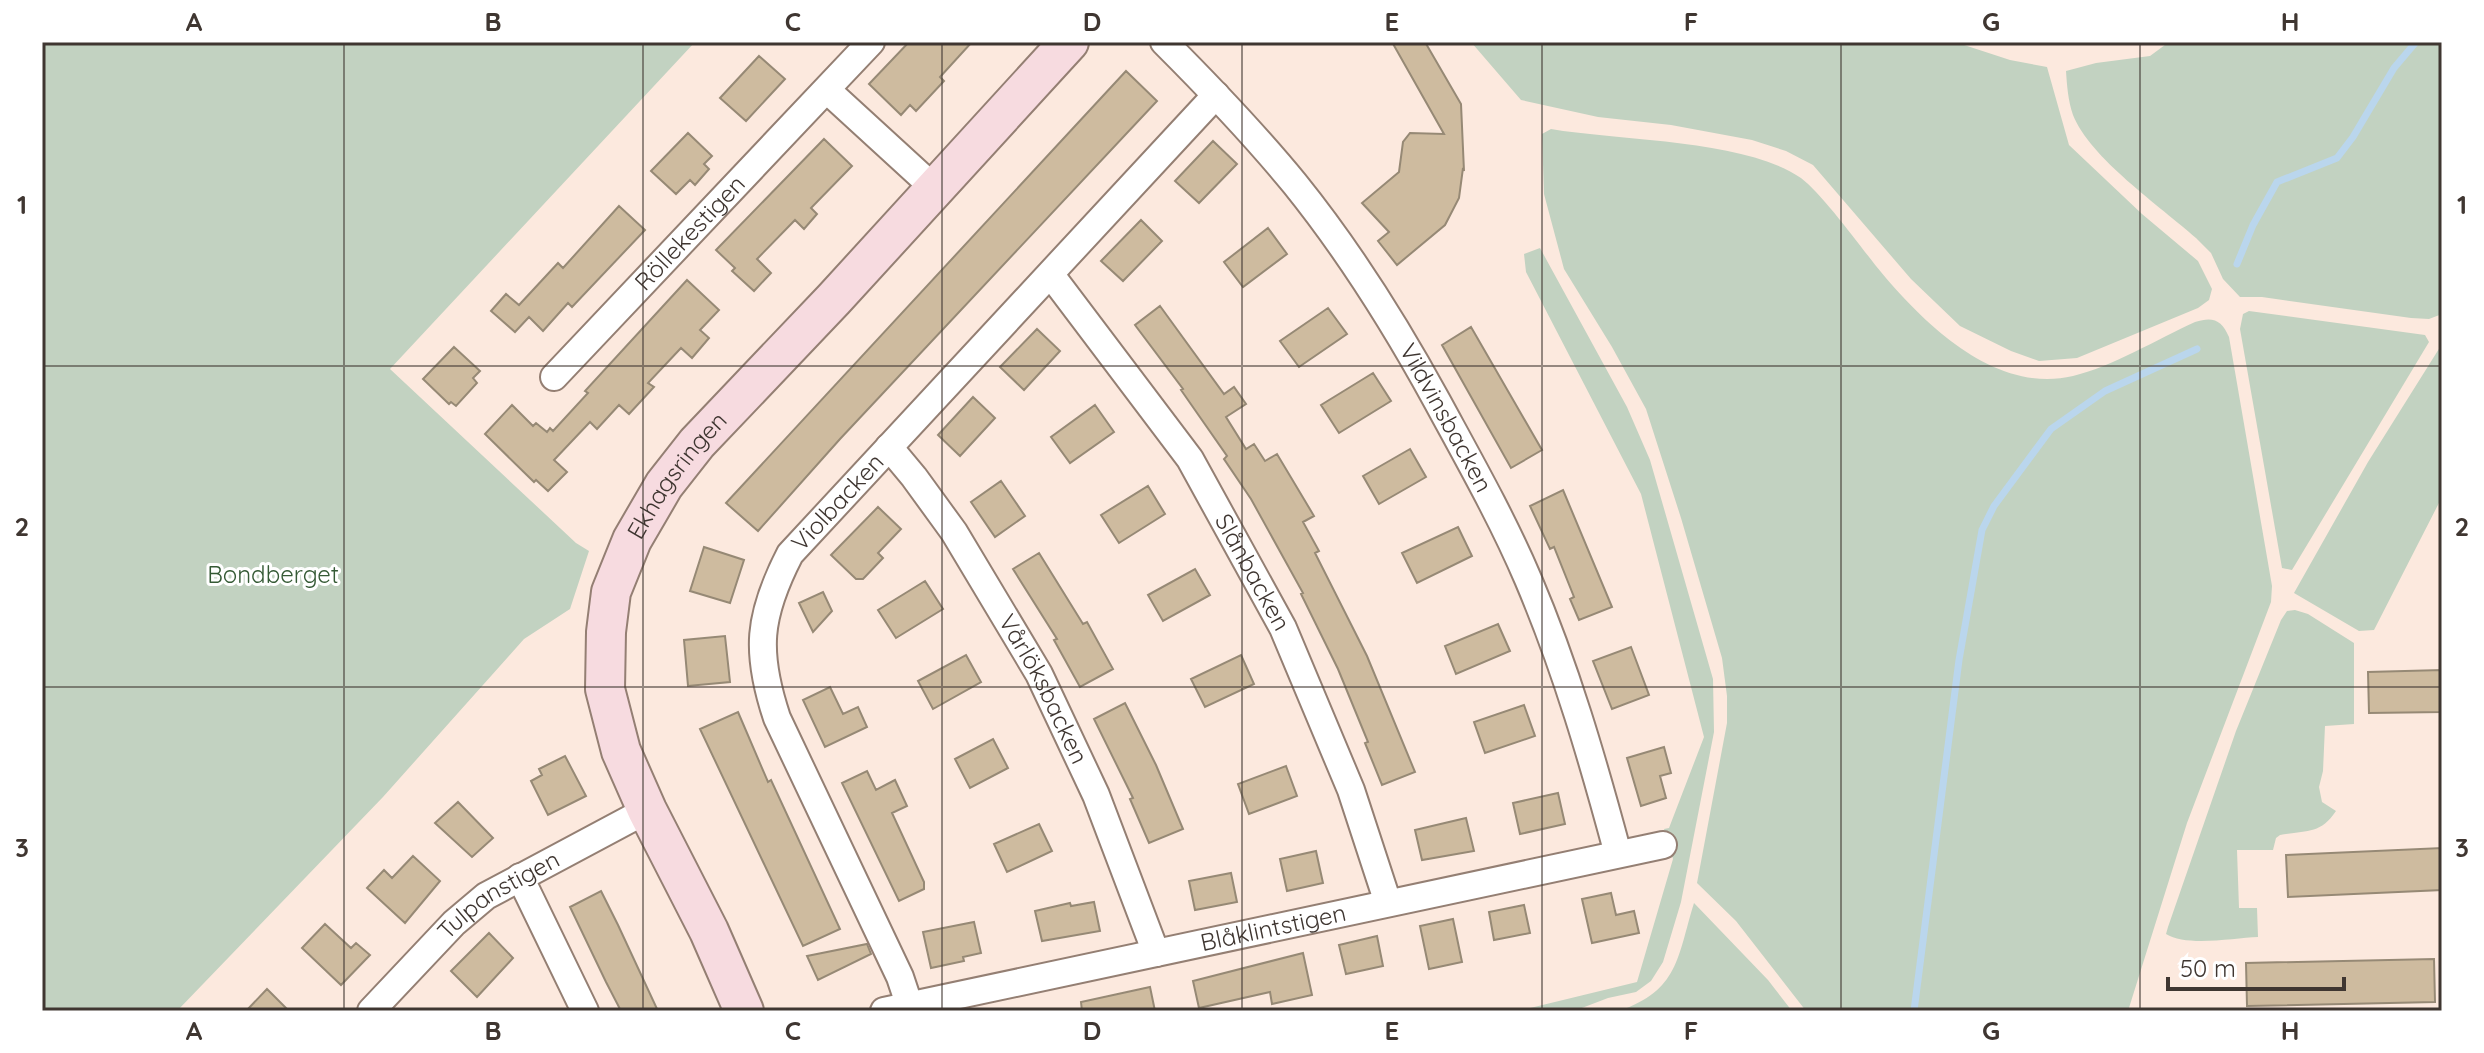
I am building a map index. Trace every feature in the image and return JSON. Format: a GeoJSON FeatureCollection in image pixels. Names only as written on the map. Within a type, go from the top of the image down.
{"type":"FeatureCollection","features":[{"type":"Feature","properties":{"kind":"street","name":"Röllekestigen"},"geometry":{"type":"LineString","coordinates":[[554,377],[871,42]]}},
{"type":"Feature","properties":{"kind":"street","name":"Ekhagsringen"},"geometry":{"type":"LineString","coordinates":[[744,1011],[709,931],[647,810],[621,751],[605,689],[606,632],[611,592],[632,540],[664,485],[697,443],[834,299],[1069,42]]}},
{"type":"Feature","properties":{"kind":"street","name":"Vildvinsbacken"},"geometry":{"type":"LineString","coordinates":[[1164,42],[1216,95],[1296,186],[1353,264],[1409,351],[1491,499],[1528,580],[1590,748],[1618,854]]}},
{"type":"Feature","properties":{"kind":"street"},"geometry":{"type":"LineString","coordinates":[[827,90],[934,188]]}},
{"type":"Feature","properties":{"kind":"street","name":"Violbacken"},"geometry":{"type":"LineString","coordinates":[[896,1008],[900,977],[777,718],[766,685],[762,655],[764,622],[773,587],[790,554],[1216,95]]}},
{"type":"Feature","properties":{"kind":"street","name":"Slånbacken"},"geometry":{"type":"LineString","coordinates":[[1051,275],[1190,459],[1283,628],[1351,790],[1388,903]]}},
{"type":"Feature","properties":{"kind":"street","name":"Vårlöksbacken"},"geometry":{"type":"LineString","coordinates":[[889,447],[954,532],[1039,674],[1096,795],[1156,953]]}},
{"type":"Feature","properties":{"kind":"street","name":"Tulpanstigen"},"geometry":{"type":"LineString","coordinates":[[371,1011],[454,923],[486,896],[647,810]]}},
{"type":"Feature","properties":{"kind":"street","name":"Blåklintstigen"},"geometry":{"type":"LineString","coordinates":[[896,1008],[1663,845]]}},
{"type":"Feature","properties":{"kind":"street"},"geometry":{"type":"LineString","coordinates":[[520,877],[585,1011]]}},
{"type":"Feature","properties":{"kind":"green space","name":"Bondberget"},"geometry":{"type":"Polygon","coordinates":[[[42,42],[695,42],[390,369],[576,543],[589,551],[570,609],[524,639],[383,797],[177,1011],[42,1011],[42,42]]]}},
{"type":"Feature","properties":{"kind":"green space"},"geometry":{"type":"Polygon","coordinates":[[[1471,42],[1955,42],[2010,60],[2047,67],[2069,145],[2142,214],[2198,261],[2212,289],[2209,300],[2198,308],[2077,358],[2039,361],[1960,326],[1911,279],[1813,165],[1786,151],[1752,140],[1671,125],[1598,117],[1521,100],[1471,42]]]}},
{"type":"Feature","properties":{"kind":"green space"},"geometry":{"type":"Polygon","coordinates":[[[2169,42],[2442,42],[2442,314],[2429,319],[2411,318],[2262,297],[2240,297],[2223,279],[2211,253],[2127,181],[2094,148],[2071,109],[2066,71],[2096,63],[2150,56],[2169,42]]]}},
{"type":"Feature","properties":{"kind":"green space"},"geometry":{"type":"Polygon","coordinates":[[[1551,129],[1681,143],[1777,165],[1810,185],[1894,287],[1937,330],[1988,364],[2015,375],[2044,379],[2088,372],[2201,320],[2216,321],[2226,331],[2272,586],[2271,602],[2187,823],[2128,1011],[1806,1011],[1736,921],[1697,883],[1727,723],[1722,658],[1646,409],[1564,269],[1544,194],[1542,134],[1551,129]]]}},
{"type":"Feature","properties":{"kind":"green space"},"geometry":{"type":"Polygon","coordinates":[[[1540,248],[1627,407],[1650,460],[1713,679],[1714,732],[1681,902],[1663,962],[1651,981],[1636,992],[1608,998],[1574,1011],[1518,1011],[1637,982],[1673,859],[1664,829],[1669,828],[1704,737],[1641,494],[1526,272],[1524,254],[1540,248]]]}},
{"type":"Feature","properties":{"kind":"green space"},"geometry":{"type":"Polygon","coordinates":[[[2249,311],[2425,335],[2429,342],[2292,570],[2282,568],[2240,329],[2243,314],[2249,311]]]}},
{"type":"Feature","properties":{"kind":"green space"},"geometry":{"type":"Polygon","coordinates":[[[2442,344],[2442,497],[2374,630],[2359,631],[2294,593],[2368,462],[2442,344]]]}},
{"type":"Feature","properties":{"kind":"green space"},"geometry":{"type":"Polygon","coordinates":[[[2287,611],[2308,614],[2354,643],[2354,724],[2325,726],[2323,771],[2319,787],[2322,802],[2336,811],[2318,828],[2280,835],[2273,850],[2237,850],[2239,908],[2257,908],[2258,937],[2198,941],[2175,938],[2166,934],[2168,927],[2236,731],[2281,620],[2287,611]]]}},
{"type":"Feature","properties":{"kind":"green space"},"geometry":{"type":"Polygon","coordinates":[[[1694,903],[1768,980],[1792,1011],[1619,1011],[1639,1003],[1665,982],[1679,956],[1694,903]]]}},
{"type":"Feature","properties":{"kind":"building"},"geometry":{"type":"Polygon","coordinates":[[[909,42],[972,42],[940,77],[944,81],[916,111],[910,105],[901,115],[869,84],[909,42]]]}},
{"type":"Feature","properties":{"kind":"building"},"geometry":{"type":"Polygon","coordinates":[[[1392,42],[1425,42],[1461,104],[1464,171],[1463,168],[1459,198],[1445,225],[1397,265],[1378,241],[1389,232],[1362,203],[1399,172],[1403,142],[1410,133],[1444,134],[1392,42]]]}},
{"type":"Feature","properties":{"kind":"building"},"geometry":{"type":"Polygon","coordinates":[[[759,56],[785,79],[746,121],[720,98],[759,56]]]}},
{"type":"Feature","properties":{"kind":"building"},"geometry":{"type":"Polygon","coordinates":[[[1126,71],[1157,101],[840,439],[758,531],[726,503],[1126,71]]]}},
{"type":"Feature","properties":{"kind":"building"},"geometry":{"type":"Polygon","coordinates":[[[688,133],[712,156],[704,164],[709,169],[695,185],[690,180],[676,194],[651,171],[688,133]]]}},
{"type":"Feature","properties":{"kind":"building"},"geometry":{"type":"Polygon","coordinates":[[[824,139],[852,166],[811,208],[817,214],[804,229],[795,220],[757,259],[771,273],[754,291],[732,271],[735,268],[716,250],[824,139]]]}},
{"type":"Feature","properties":{"kind":"building"},"geometry":{"type":"Polygon","coordinates":[[[1213,141],[1237,164],[1199,203],[1175,181],[1213,141]]]}},
{"type":"Feature","properties":{"kind":"building"},"geometry":{"type":"Polygon","coordinates":[[[619,206],[645,230],[572,307],[568,303],[543,331],[529,317],[515,332],[491,311],[506,294],[519,305],[558,263],[563,268],[619,206]]]}},
{"type":"Feature","properties":{"kind":"building"},"geometry":{"type":"Polygon","coordinates":[[[1141,220],[1162,241],[1123,281],[1101,261],[1141,220]]]}},
{"type":"Feature","properties":{"kind":"building"},"geometry":{"type":"Polygon","coordinates":[[[1268,228],[1287,254],[1243,287],[1224,262],[1268,228]]]}},
{"type":"Feature","properties":{"kind":"building"},"geometry":{"type":"Polygon","coordinates":[[[687,280],[719,310],[700,330],[709,338],[692,358],[681,348],[648,383],[654,387],[629,414],[619,405],[597,429],[590,422],[554,460],[567,472],[548,491],[536,480],[534,482],[485,434],[512,405],[533,426],[536,423],[547,432],[550,428],[553,431],[588,393],[585,391],[687,280]]]}},
{"type":"Feature","properties":{"kind":"building"},"geometry":{"type":"Polygon","coordinates":[[[1160,306],[1224,394],[1234,387],[1246,404],[1226,417],[1246,449],[1254,444],[1265,461],[1277,454],[1314,516],[1303,522],[1319,551],[1315,553],[1367,656],[1415,772],[1382,785],[1338,669],[1303,593],[1251,499],[1224,459],[1227,456],[1183,389],[1135,325],[1160,306]]]}},
{"type":"Feature","properties":{"kind":"building"},"geometry":{"type":"Polygon","coordinates":[[[1328,308],[1347,334],[1299,367],[1280,341],[1328,308]]]}},
{"type":"Feature","properties":{"kind":"building"},"geometry":{"type":"Polygon","coordinates":[[[1471,327],[1542,450],[1511,468],[1442,345],[1471,327]]]}},
{"type":"Feature","properties":{"kind":"building"},"geometry":{"type":"Polygon","coordinates":[[[1037,329],[1060,351],[1024,390],[1000,367],[1037,329]]]}},
{"type":"Feature","properties":{"kind":"building"},"geometry":{"type":"Polygon","coordinates":[[[454,347],[480,371],[473,378],[477,383],[456,406],[451,402],[449,404],[423,379],[454,347]]]}},
{"type":"Feature","properties":{"kind":"building"},"geometry":{"type":"Polygon","coordinates":[[[1373,373],[1391,401],[1339,433],[1321,405],[1373,373]]]}},
{"type":"Feature","properties":{"kind":"building"},"geometry":{"type":"Polygon","coordinates":[[[973,397],[995,418],[960,456],[938,435],[973,397]]]}},
{"type":"Feature","properties":{"kind":"building"},"geometry":{"type":"Polygon","coordinates":[[[1095,405],[1114,432],[1070,463],[1051,437],[1095,405]]]}},
{"type":"Feature","properties":{"kind":"building"},"geometry":{"type":"Polygon","coordinates":[[[1410,449],[1426,477],[1379,504],[1363,476],[1410,449]]]}},
{"type":"Feature","properties":{"kind":"building"},"geometry":{"type":"Polygon","coordinates":[[[1001,481],[1025,516],[995,537],[971,502],[1001,481]]]}},
{"type":"Feature","properties":{"kind":"building"},"geometry":{"type":"Polygon","coordinates":[[[1148,486],[1165,514],[1119,543],[1101,515],[1148,486]]]}},
{"type":"Feature","properties":{"kind":"building"},"geometry":{"type":"Polygon","coordinates":[[[1563,490],[1612,607],[1579,620],[1570,599],[1574,597],[1554,547],[1550,549],[1530,506],[1563,490]]]}},
{"type":"Feature","properties":{"kind":"building"},"geometry":{"type":"Polygon","coordinates":[[[878,507],[901,529],[878,553],[883,558],[863,579],[856,579],[831,555],[878,507]]]}},
{"type":"Feature","properties":{"kind":"building"},"geometry":{"type":"Polygon","coordinates":[[[1458,527],[1472,556],[1417,583],[1402,553],[1458,527]]]}},
{"type":"Feature","properties":{"kind":"building"},"geometry":{"type":"Polygon","coordinates":[[[704,547],[744,560],[730,603],[690,591],[704,547]]]}},
{"type":"Feature","properties":{"kind":"building"},"geometry":{"type":"Polygon","coordinates":[[[1039,553],[1083,624],[1087,622],[1113,669],[1080,687],[1054,640],[1057,639],[1013,569],[1039,553]]]}},
{"type":"Feature","properties":{"kind":"building"},"geometry":{"type":"Polygon","coordinates":[[[1195,569],[1210,595],[1163,621],[1148,595],[1195,569]]]}},
{"type":"Feature","properties":{"kind":"building"},"geometry":{"type":"Polygon","coordinates":[[[925,581],[943,609],[896,638],[878,610],[925,581]]]}},
{"type":"Feature","properties":{"kind":"building"},"geometry":{"type":"Polygon","coordinates":[[[823,592],[832,611],[813,632],[799,603],[823,592]]]}},
{"type":"Feature","properties":{"kind":"building"},"geometry":{"type":"Polygon","coordinates":[[[1498,624],[1510,651],[1456,674],[1445,646],[1498,624]]]}},
{"type":"Feature","properties":{"kind":"building"},"geometry":{"type":"Polygon","coordinates":[[[725,636],[730,682],[688,686],[684,640],[725,636]]]}},
{"type":"Feature","properties":{"kind":"building"},"geometry":{"type":"Polygon","coordinates":[[[1631,647],[1649,695],[1612,709],[1593,661],[1631,647]]]}},
{"type":"Feature","properties":{"kind":"building"},"geometry":{"type":"Polygon","coordinates":[[[966,655],[981,682],[933,709],[918,681],[966,655]]]}},
{"type":"Feature","properties":{"kind":"building"},"geometry":{"type":"Polygon","coordinates":[[[1241,655],[1254,684],[1205,707],[1191,679],[1241,655]]]}},
{"type":"Feature","properties":{"kind":"building"},"geometry":{"type":"Polygon","coordinates":[[[2442,670],[2442,712],[2369,713],[2368,672],[2442,670]]]}},
{"type":"Feature","properties":{"kind":"building"},"geometry":{"type":"Polygon","coordinates":[[[830,687],[843,714],[858,707],[867,727],[825,747],[803,700],[830,687]]]}},
{"type":"Feature","properties":{"kind":"building"},"geometry":{"type":"Polygon","coordinates":[[[1125,703],[1183,829],[1149,843],[1130,799],[1133,798],[1094,719],[1125,703]]]}},
{"type":"Feature","properties":{"kind":"building"},"geometry":{"type":"Polygon","coordinates":[[[1524,705],[1535,736],[1485,753],[1474,722],[1524,705]]]}},
{"type":"Feature","properties":{"kind":"building"},"geometry":{"type":"Polygon","coordinates":[[[738,712],[768,782],[771,780],[840,929],[803,946],[700,729],[738,712]]]}},
{"type":"Feature","properties":{"kind":"building"},"geometry":{"type":"Polygon","coordinates":[[[993,739],[1008,768],[970,788],[955,759],[993,739]]]}},
{"type":"Feature","properties":{"kind":"building"},"geometry":{"type":"Polygon","coordinates":[[[1664,747],[1671,773],[1660,776],[1666,798],[1641,806],[1627,758],[1664,747]]]}},
{"type":"Feature","properties":{"kind":"building"},"geometry":{"type":"Polygon","coordinates":[[[565,756],[586,796],[548,815],[531,781],[542,775],[539,769],[565,756]]]}},
{"type":"Feature","properties":{"kind":"building"},"geometry":{"type":"Polygon","coordinates":[[[1286,766],[1297,796],[1249,814],[1238,784],[1286,766]]]}},
{"type":"Feature","properties":{"kind":"building"},"geometry":{"type":"Polygon","coordinates":[[[867,771],[876,790],[895,780],[907,806],[892,813],[924,882],[924,889],[899,901],[842,783],[867,771]]]}},
{"type":"Feature","properties":{"kind":"building"},"geometry":{"type":"Polygon","coordinates":[[[1558,793],[1565,824],[1520,834],[1513,803],[1558,793]]]}},
{"type":"Feature","properties":{"kind":"building"},"geometry":{"type":"Polygon","coordinates":[[[458,802],[493,838],[472,857],[435,823],[458,802]]]}},
{"type":"Feature","properties":{"kind":"building"},"geometry":{"type":"Polygon","coordinates":[[[1466,818],[1474,851],[1422,860],[1415,830],[1466,818]]]}},
{"type":"Feature","properties":{"kind":"building"},"geometry":{"type":"Polygon","coordinates":[[[1039,824],[1052,851],[1007,872],[994,844],[1039,824]]]}},
{"type":"Feature","properties":{"kind":"building"},"geometry":{"type":"Polygon","coordinates":[[[2442,848],[2442,890],[2288,897],[2286,855],[2442,848]]]}},
{"type":"Feature","properties":{"kind":"building"},"geometry":{"type":"Polygon","coordinates":[[[1316,851],[1323,883],[1287,891],[1280,859],[1316,851]]]}},
{"type":"Feature","properties":{"kind":"building"},"geometry":{"type":"Polygon","coordinates":[[[413,856],[440,881],[405,923],[367,888],[384,870],[392,878],[413,856]]]}},
{"type":"Feature","properties":{"kind":"building"},"geometry":{"type":"Polygon","coordinates":[[[1231,873],[1237,902],[1195,910],[1189,881],[1231,873]]]}},
{"type":"Feature","properties":{"kind":"building"},"geometry":{"type":"Polygon","coordinates":[[[601,891],[658,1011],[621,1011],[570,907],[601,891]]]}},
{"type":"Feature","properties":{"kind":"building"},"geometry":{"type":"Polygon","coordinates":[[[1611,893],[1616,915],[1634,911],[1639,933],[1592,943],[1582,899],[1611,893]]]}},
{"type":"Feature","properties":{"kind":"building"},"geometry":{"type":"Polygon","coordinates":[[[1094,902],[1100,931],[1042,941],[1035,911],[1070,903],[1071,906],[1094,902]]]}},
{"type":"Feature","properties":{"kind":"building"},"geometry":{"type":"Polygon","coordinates":[[[1524,905],[1530,933],[1494,940],[1489,912],[1524,905]]]}},
{"type":"Feature","properties":{"kind":"building"},"geometry":{"type":"Polygon","coordinates":[[[1453,919],[1462,962],[1429,969],[1420,926],[1453,919]]]}},
{"type":"Feature","properties":{"kind":"building"},"geometry":{"type":"Polygon","coordinates":[[[974,922],[981,953],[963,957],[964,961],[931,968],[923,932],[974,922]]]}},
{"type":"Feature","properties":{"kind":"building"},"geometry":{"type":"Polygon","coordinates":[[[325,924],[351,948],[356,943],[370,955],[341,985],[302,948],[325,924]]]}},
{"type":"Feature","properties":{"kind":"building"},"geometry":{"type":"Polygon","coordinates":[[[489,933],[513,958],[477,997],[451,971],[489,933]]]}},
{"type":"Feature","properties":{"kind":"building"},"geometry":{"type":"Polygon","coordinates":[[[1377,936],[1383,966],[1346,974],[1339,945],[1377,936]]]}},
{"type":"Feature","properties":{"kind":"building"},"geometry":{"type":"Polygon","coordinates":[[[867,944],[871,954],[818,980],[807,956],[867,944]]]}},
{"type":"Feature","properties":{"kind":"building"},"geometry":{"type":"Polygon","coordinates":[[[1303,953],[1312,995],[1272,1004],[1270,992],[1199,1008],[1193,981],[1303,953]]]}},
{"type":"Feature","properties":{"kind":"building"},"geometry":{"type":"Polygon","coordinates":[[[2434,959],[2435,1002],[2247,1006],[2246,963],[2434,959]]]}},
{"type":"Feature","properties":{"kind":"building"},"geometry":{"type":"Polygon","coordinates":[[[1150,987],[1155,1011],[1082,1011],[1081,1002],[1150,987]]]}},
{"type":"Feature","properties":{"kind":"building"},"geometry":{"type":"Polygon","coordinates":[[[267,989],[289,1011],[246,1011],[267,989]]]}},
{"type":"Feature","properties":{"kind":"waterway"},"geometry":{"type":"LineString","coordinates":[[2237,264],[2253,225],[2277,182],[2337,158],[2394,68],[2416,42]]}},
{"type":"Feature","properties":{"kind":"waterway"},"geometry":{"type":"LineString","coordinates":[[1914,1011],[1959,660],[1982,530],[1994,506],[2051,429],[2105,391],[2197,349]]}}]}
